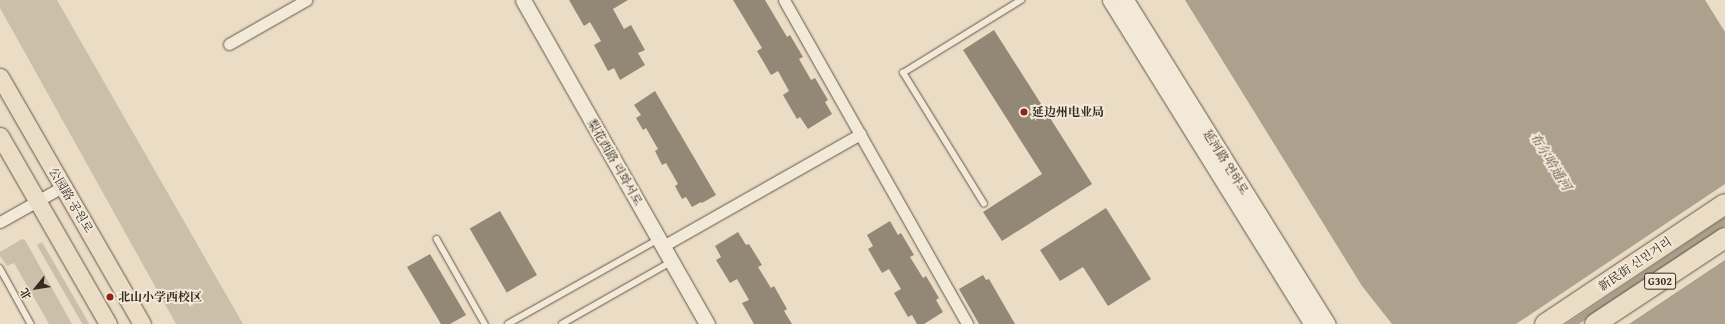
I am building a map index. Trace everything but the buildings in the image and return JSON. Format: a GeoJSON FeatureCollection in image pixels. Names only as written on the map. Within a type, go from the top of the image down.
{"type":"FeatureCollection","features":[{"type":"Feature","properties":{"kind":"highway","name":"新民街 신민거리"},"geometry":{"type":"LineString","coordinates":[[1544,324],[1725,204]]}},
{"type":"Feature","properties":{"kind":"highway","name":"G302"},"geometry":{"type":"LineString","coordinates":[[1595,324],[1725,238]]}},
{"type":"Feature","properties":{"kind":"main road","name":"梨花西路 리화서로"},"geometry":{"type":"LineString","coordinates":[[524,0],[707,324]]}},
{"type":"Feature","properties":{"kind":"main road","name":"延河路 연하로"},"geometry":{"type":"LineString","coordinates":[[1110,0],[1312,324]]}},
{"type":"Feature","properties":{"kind":"main road","name":"延河路 연하로"},"geometry":{"type":"LineString","coordinates":[[1126,0],[1328,324]]}},
{"type":"Feature","properties":{"kind":"main road","name":"公园路 공원로"},"geometry":{"type":"LineString","coordinates":[[0,77],[142,324]]}},
{"type":"Feature","properties":{"kind":"main road"},"geometry":{"type":"LineString","coordinates":[[0,136],[108,324]]}},
{"type":"Feature","properties":{"kind":"street"},"geometry":{"type":"LineString","coordinates":[[229,44],[306,0]]}},
{"type":"Feature","properties":{"kind":"street"},"geometry":{"type":"LineString","coordinates":[[784,0],[967,324]]}},
{"type":"Feature","properties":{"kind":"street"},"geometry":{"type":"LineString","coordinates":[[661,242],[860,134]]}},
{"type":"Feature","properties":{"kind":"street"},"geometry":{"type":"LineString","coordinates":[[0,222],[62,187]]}},
{"type":"Feature","properties":{"kind":"lane"},"geometry":{"type":"LineString","coordinates":[[984,204],[903,73],[1020,0]]}},
{"type":"Feature","properties":{"kind":"lane"},"geometry":{"type":"LineString","coordinates":[[437,239],[485,324]]}},
{"type":"Feature","properties":{"kind":"lane"},"geometry":{"type":"LineString","coordinates":[[508,324],[661,242]]}},
{"type":"Feature","properties":{"kind":"lane"},"geometry":{"type":"LineString","coordinates":[[562,324],[672,261]]}},
{"type":"Feature","properties":{"kind":"lane"},"geometry":{"type":"LineString","coordinates":[[0,268],[31,324]]}},
{"type":"Feature","properties":{"kind":"shaded area"},"geometry":{"type":"Polygon","coordinates":[[[0,0],[57,0],[243,324],[176,324],[0,8],[0,0]]]}},
{"type":"Feature","properties":{"kind":"shaded area"},"geometry":{"type":"Polygon","coordinates":[[[22,239],[25,240],[72,324],[49,324],[14,263],[7,266],[0,256],[0,252],[22,239]]]}},
{"type":"Feature","properties":{"kind":"shaded area"},"geometry":{"type":"Polygon","coordinates":[[[42,242],[89,324],[82,324],[37,245],[42,242]]]}},
{"type":"Feature","properties":{"kind":"water","name":"布尔哈通河"},"geometry":{"type":"Polygon","coordinates":[[[1185,0],[1705,0],[1725,32],[1725,324],[1392,324],[1362,286],[1185,0]]]}},
{"type":"Feature","properties":{"kind":"pier"},"geometry":{"type":"Polygon","coordinates":[[[1725,184],[1725,217],[1566,324],[1516,324],[1725,184]]]}},
{"type":"Feature","properties":{"kind":"pier"},"geometry":{"type":"Polygon","coordinates":[[[1725,226],[1725,260],[1629,324],[1579,324],[1725,226]]]}},
{"type":"Feature","properties":{"kind":"place","name":"延边州电业局"},"geometry":{"type":"Point","coordinates":[1024,112]}},
{"type":"Feature","properties":{"kind":"place","name":"北山小学西校区"},"geometry":{"type":"Point","coordinates":[110,297]}}]}
